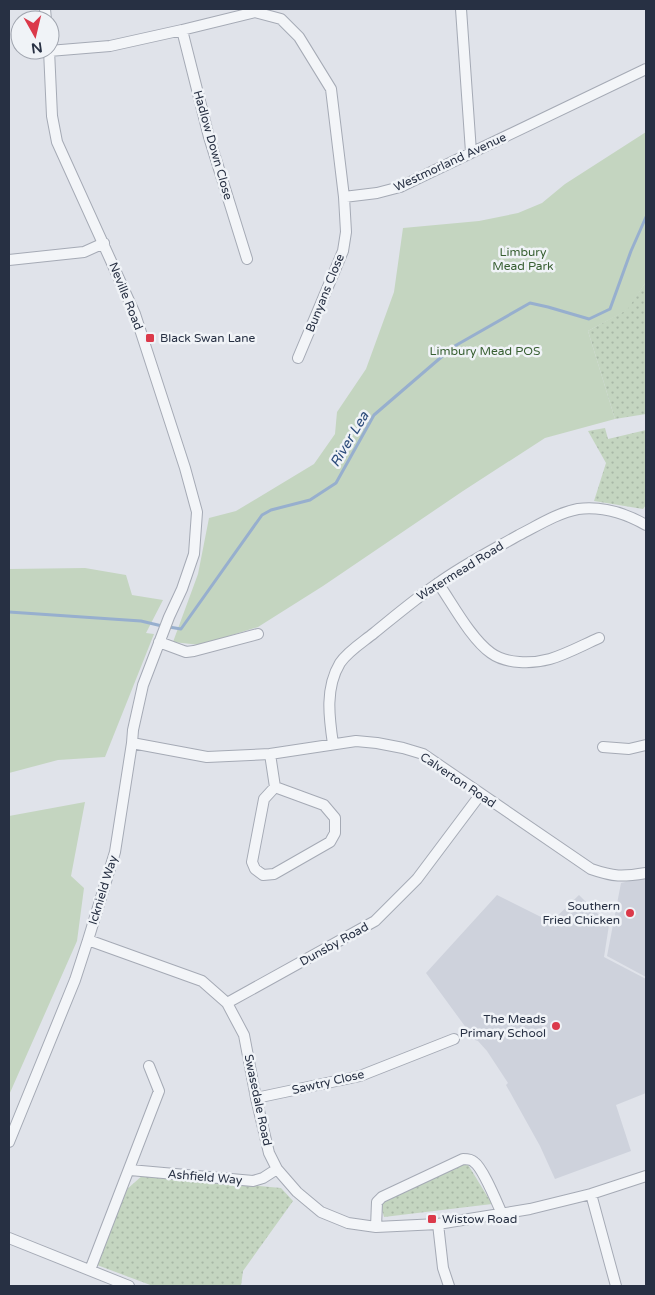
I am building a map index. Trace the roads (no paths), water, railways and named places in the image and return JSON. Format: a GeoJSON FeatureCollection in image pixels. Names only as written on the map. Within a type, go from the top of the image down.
{"type":"FeatureCollection","features":[{"type":"Feature","properties":{"kind":"street"},"geometry":{"type":"LineString","coordinates":[[461,9],[471,152]]}},
{"type":"Feature","properties":{"kind":"street"},"geometry":{"type":"LineString","coordinates":[[60,49],[110,46],[254,12],[282,19],[299,37],[331,89],[344,197]]}},
{"type":"Feature","properties":{"kind":"street","name":"Hadlow Down Close"},"geometry":{"type":"LineString","coordinates":[[182,30],[208,137],[246,259]]}},
{"type":"Feature","properties":{"kind":"street","name":"Neville Road"},"geometry":{"type":"LineString","coordinates":[[49,60],[52,116],[57,142],[135,314],[186,468],[197,512],[194,554],[182,589],[164,630]]}},
{"type":"Feature","properties":{"kind":"street","name":"Westmorland Avenue"},"geometry":{"type":"LineString","coordinates":[[344,197],[377,193],[400,187],[646,69]]}},
{"type":"Feature","properties":{"kind":"street","name":"Bunyans Close"},"geometry":{"type":"LineString","coordinates":[[298,358],[343,251],[346,232],[344,197]]}},
{"type":"Feature","properties":{"kind":"street"},"geometry":{"type":"LineString","coordinates":[[9,260],[84,252],[104,243]]}},
{"type":"Feature","properties":{"kind":"street","name":"Watermead Road"},"geometry":{"type":"LineString","coordinates":[[332,744],[329,699],[333,677],[341,661],[438,583],[478,558],[560,514],[576,510],[607,509],[644,520]]}},
{"type":"Feature","properties":{"kind":"street"},"geometry":{"type":"LineString","coordinates":[[438,583],[477,641],[492,654],[511,661],[532,662],[550,658],[599,638]]}},
{"type":"Feature","properties":{"kind":"street","name":"Icknield Way"},"geometry":{"type":"LineString","coordinates":[[9,1142],[75,980],[115,852],[133,730],[143,685],[164,630]]}},
{"type":"Feature","properties":{"kind":"street"},"geometry":{"type":"LineString","coordinates":[[159,642],[186,652],[194,652],[258,634]]}},
{"type":"Feature","properties":{"kind":"street","name":"Calverton Road"},"geometry":{"type":"LineString","coordinates":[[132,743],[207,757],[270,754],[356,741],[403,748],[423,754],[591,870],[624,877],[646,873]]}},
{"type":"Feature","properties":{"kind":"street"},"geometry":{"type":"LineString","coordinates":[[603,747],[629,749],[646,745]]}},
{"type":"Feature","properties":{"kind":"street"},"geometry":{"type":"LineString","coordinates":[[270,754],[275,787]]}},
{"type":"Feature","properties":{"kind":"street"},"geometry":{"type":"LineString","coordinates":[[275,787],[324,805],[335,818],[335,833],[330,842],[274,874],[263,875],[255,869],[252,862],[264,798],[275,787]]}},
{"type":"Feature","properties":{"kind":"street","name":"Dunsby Road"},"geometry":{"type":"LineString","coordinates":[[227,1003],[375,921],[417,879],[480,795]]}},
{"type":"Feature","properties":{"kind":"street","name":"Swasedale Road"},"geometry":{"type":"LineString","coordinates":[[88,940],[202,981],[227,1003],[244,1035],[269,1153],[277,1169],[297,1192],[321,1212],[348,1223],[376,1227],[438,1224],[502,1214],[591,1194],[646,1176]]}},
{"type":"Feature","properties":{"kind":"street","name":"Sawtry Close"},"geometry":{"type":"LineString","coordinates":[[256,1098],[360,1076],[454,1039]]}},
{"type":"Feature","properties":{"kind":"street"},"geometry":{"type":"LineString","coordinates":[[90,1270],[159,1092],[149,1066]]}},
{"type":"Feature","properties":{"kind":"street"},"geometry":{"type":"LineString","coordinates":[[376,1227],[377,1202],[382,1197],[463,1159],[476,1163],[502,1214]]}},
{"type":"Feature","properties":{"kind":"street","name":"Ashfield Way"},"geometry":{"type":"LineString","coordinates":[[130,1170],[253,1181],[263,1178],[277,1169]]}},
{"type":"Feature","properties":{"kind":"street"},"geometry":{"type":"LineString","coordinates":[[591,1194],[616,1286]]}},
{"type":"Feature","properties":{"kind":"street"},"geometry":{"type":"LineString","coordinates":[[438,1224],[443,1268],[449,1286]]}},
{"type":"Feature","properties":{"kind":"street"},"geometry":{"type":"LineString","coordinates":[[9,1238],[90,1270],[110,1283],[129,1286]]}},
{"type":"Feature","properties":{"kind":"waterway","name":"River Lea"},"geometry":{"type":"LineString","coordinates":[[169,627],[181,629],[262,515],[271,510],[310,500],[336,483],[374,415],[453,347],[530,303],[589,319],[610,309],[631,251],[646,217]]}},
{"type":"Feature","properties":{"kind":"waterway","name":"River Lea"},"geometry":{"type":"LineString","coordinates":[[9,612],[141,621],[162,626]]}},
{"type":"Feature","properties":{"kind":"place","name":"Black Swan Lane"},"geometry":{"type":"Point","coordinates":[150,338]}},
{"type":"Feature","properties":{"kind":"place","name":"Southern Fried Chicken"},"geometry":{"type":"Point","coordinates":[630,913]}},
{"type":"Feature","properties":{"kind":"place","name":"The Meads Primary School"},"geometry":{"type":"Point","coordinates":[556,1026]}},
{"type":"Feature","properties":{"kind":"place","name":"Wistow Road"},"geometry":{"type":"Point","coordinates":[432,1219]}},
{"type":"Feature","properties":{"kind":"park label","name":"Limbury Mead Park"},"geometry":{"type":"Point","coordinates":[523,259]}},
{"type":"Feature","properties":{"kind":"park label","name":"Limbury Mead POS"},"geometry":{"type":"Point","coordinates":[485,351]}}]}
